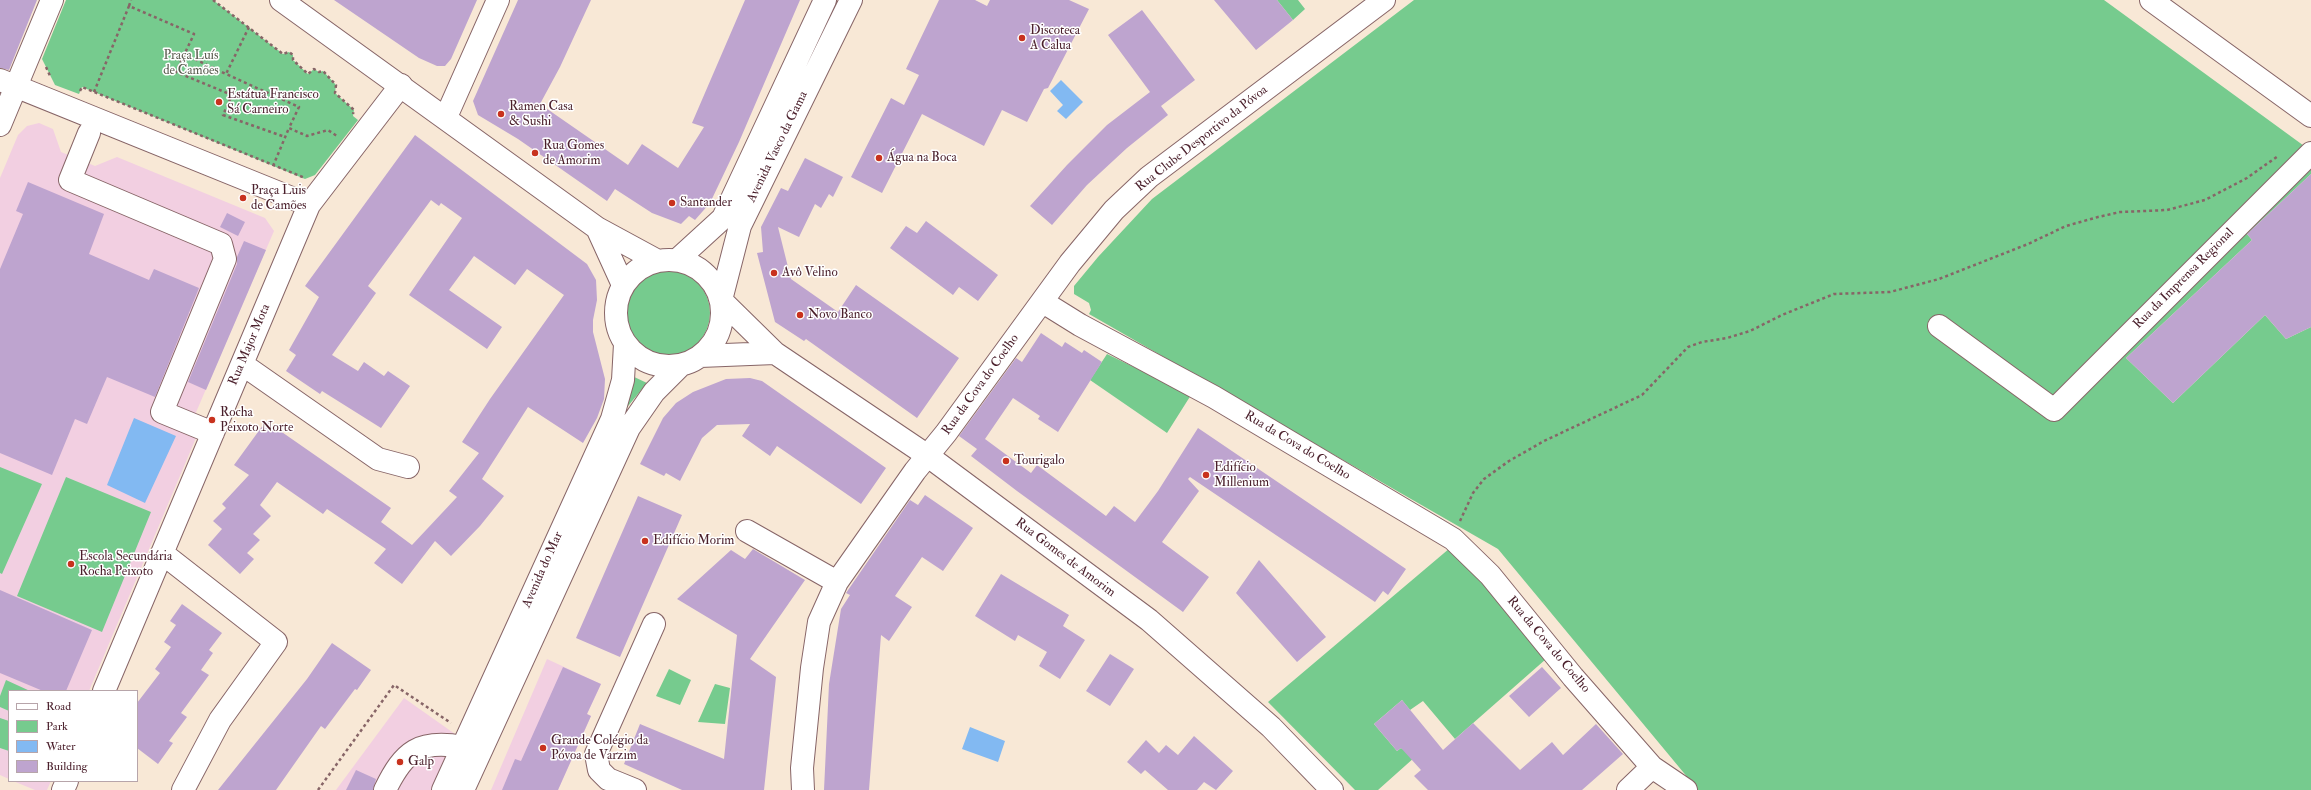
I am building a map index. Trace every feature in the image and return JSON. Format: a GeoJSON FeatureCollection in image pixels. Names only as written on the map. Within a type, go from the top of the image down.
{"type":"FeatureCollection","features":[{"type":"Feature","properties":{"kind":"street"},"geometry":{"type":"LineString","coordinates":[[0,125],[8,83],[52,0]]}},
{"type":"Feature","properties":{"kind":"street"},"geometry":{"type":"LineString","coordinates":[[281,0],[446,117],[597,228],[667,260],[697,267],[712,281],[721,300],[722,321],[714,341],[690,360]]}},
{"type":"Feature","properties":{"kind":"street"},"geometry":{"type":"LineString","coordinates":[[446,117],[498,0]]}},
{"type":"Feature","properties":{"kind":"street","name":"Avenida Vasco da Gama"},"geometry":{"type":"LineString","coordinates":[[667,260],[723,218],[825,0]]}},
{"type":"Feature","properties":{"kind":"street","name":"Avenida Vasco da Gama"},"geometry":{"type":"LineString","coordinates":[[721,300],[740,226],[851,0]]}},
{"type":"Feature","properties":{"kind":"street","name":"Rua Clube Desportivo da Póvoa"},"geometry":{"type":"LineString","coordinates":[[1043,302],[1070,263],[1114,210],[1149,177],[1384,0]]}},
{"type":"Feature","properties":{"kind":"street"},"geometry":{"type":"LineString","coordinates":[[2151,0],[2311,116]]}},
{"type":"Feature","properties":{"kind":"street"},"geometry":{"type":"LineString","coordinates":[[8,83],[309,205]]}},
{"type":"Feature","properties":{"kind":"street","name":"Rua Major Mota"},"geometry":{"type":"LineString","coordinates":[[104,690],[309,205],[401,85]]}},
{"type":"Feature","properties":{"kind":"street"},"geometry":{"type":"LineString","coordinates":[[89,133],[70,180],[221,244],[225,259],[162,412],[213,432]]}},
{"type":"Feature","properties":{"kind":"street","name":"Rua da Imprensa Regional"},"geometry":{"type":"LineString","coordinates":[[1939,326],[2054,410],[2311,153]]}},
{"type":"Feature","properties":{"kind":"street"},"geometry":{"type":"LineString","coordinates":[[597,228],[623,285]]}},
{"type":"Feature","properties":{"kind":"street"},"geometry":{"type":"LineString","coordinates":[[667,260],[637,269],[623,285],[616,304],[616,325],[625,344],[640,358],[660,366],[690,360],[775,353]]}},
{"type":"Feature","properties":{"kind":"street","name":"Rua Gomes de Amorim"},"geometry":{"type":"LineString","coordinates":[[721,300],[775,353],[928,456],[1149,620],[1271,727],[1332,790]]}},
{"type":"Feature","properties":{"kind":"street","name":"Rua da Cova do Coelho"},"geometry":{"type":"LineString","coordinates":[[803,790],[802,768],[812,668],[819,622],[837,582],[915,471],[928,456],[1043,302],[1080,325],[1214,397],[1453,539],[1490,575],[1573,677],[1652,767],[1686,790]]}},
{"type":"Feature","properties":{"kind":"street","name":"Avenida do Mar"},"geometry":{"type":"LineString","coordinates":[[443,790],[612,419],[623,380],[625,344]]}},
{"type":"Feature","properties":{"kind":"street","name":"Avenida do Mar"},"geometry":{"type":"LineString","coordinates":[[464,790],[629,428],[654,392],[690,360]]}},
{"type":"Feature","properties":{"kind":"street"},"geometry":{"type":"LineString","coordinates":[[242,364],[378,459],[408,467]]}},
{"type":"Feature","properties":{"kind":"street"},"geometry":{"type":"LineString","coordinates":[[747,530],[837,582]]}},
{"type":"Feature","properties":{"kind":"street"},"geometry":{"type":"LineString","coordinates":[[162,553],[276,642],[220,720],[183,790]]}},
{"type":"Feature","properties":{"kind":"street"},"geometry":{"type":"LineString","coordinates":[[635,790],[608,779],[599,770],[596,754],[654,624]]}},
{"type":"Feature","properties":{"kind":"street"},"geometry":{"type":"LineString","coordinates":[[385,790],[403,759],[423,746],[466,740]]}},
{"type":"Feature","properties":{"kind":"street"},"geometry":{"type":"LineString","coordinates":[[1628,790],[1652,767]]}},
{"type":"Feature","properties":{"kind":"path"},"geometry":{"type":"LineString","coordinates":[[94,92],[131,0]]}},
{"type":"Feature","properties":{"kind":"path"},"geometry":{"type":"LineString","coordinates":[[213,0],[284,54],[289,52],[293,55],[293,60],[308,74],[314,69],[319,72],[323,71],[336,85],[335,92],[354,110],[353,116]]}},
{"type":"Feature","properties":{"kind":"path"},"geometry":{"type":"LineString","coordinates":[[129,6],[194,34],[176,72],[232,96],[223,115],[285,137]]}},
{"type":"Feature","properties":{"kind":"path"},"geometry":{"type":"LineString","coordinates":[[226,74],[249,27]]}},
{"type":"Feature","properties":{"kind":"path"},"geometry":{"type":"LineString","coordinates":[[184,54],[299,107],[288,128],[273,166]]}},
{"type":"Feature","properties":{"kind":"path"},"geometry":{"type":"LineString","coordinates":[[45,66],[55,85]]}},
{"type":"Feature","properties":{"kind":"path"},"geometry":{"type":"LineString","coordinates":[[79,94],[82,87],[273,166],[306,179],[310,177]]}},
{"type":"Feature","properties":{"kind":"path"},"geometry":{"type":"LineString","coordinates":[[288,128],[307,136],[328,130],[342,140]]}},
{"type":"Feature","properties":{"kind":"path"},"geometry":{"type":"LineString","coordinates":[[1453,539],[1472,493],[1484,479],[1509,461],[1544,442],[1642,395],[1688,347],[1702,342],[1727,338],[1750,331],[1789,312],[1834,294],[1890,292],[1939,279],[2028,244],[2066,226],[2120,212],[2167,210],[2205,200],[2247,178],[2279,155]]}},
{"type":"Feature","properties":{"kind":"path"},"geometry":{"type":"LineString","coordinates":[[318,790],[394,685],[466,740]]}},
{"type":"Feature","properties":{"kind":"shaded area","name":"Escola Secundária Rocha Peixoto"},"geometry":{"type":"Polygon","coordinates":[[[39,123],[53,129],[61,152],[95,166],[117,157],[265,218],[274,231],[191,424],[187,435],[196,438],[89,690],[8,690],[8,779],[0,775],[0,178],[18,135],[27,126],[39,123]]]}},
{"type":"Feature","properties":{"kind":"shaded area","name":"Grande Colégio da Póvoa de Varzim"},"geometry":{"type":"Polygon","coordinates":[[[547,659],[601,684],[587,714],[591,716],[558,790],[491,790],[547,659]]]}},
{"type":"Feature","properties":{"kind":"shaded area","name":"Galp"},"geometry":{"type":"Polygon","coordinates":[[[404,698],[455,734],[431,790],[336,790],[404,698]]]}},
{"type":"Feature","properties":{"kind":"shaded area"},"geometry":{"type":"Polygon","coordinates":[[[15,782],[51,782],[47,790],[35,790],[15,782]]]}},
{"type":"Feature","properties":{"kind":"green space","name":"Praça Luís de Camões"},"geometry":{"type":"Polygon","coordinates":[[[66,0],[213,0],[283,54],[289,52],[293,55],[293,60],[308,74],[314,69],[319,72],[323,71],[336,85],[335,93],[354,110],[353,116],[358,120],[315,175],[305,179],[82,87],[79,94],[55,85],[42,59],[66,0]]]}},
{"type":"Feature","properties":{"kind":"green space"},"geometry":{"type":"Polygon","coordinates":[[[1277,0],[1298,0],[1305,9],[1293,20],[1277,0]]]}},
{"type":"Feature","properties":{"kind":"green space"},"geometry":{"type":"Polygon","coordinates":[[[1414,0],[2104,0],[2311,151],[2311,174],[2247,234],[2252,240],[2126,358],[2173,403],[2265,315],[2286,339],[2311,327],[2311,790],[1698,790],[1498,549],[1089,314],[1091,310],[1089,303],[1074,294],[1074,286],[1098,257],[1152,199],[1414,0]]]}},
{"type":"Feature","properties":{"kind":"green space"},"geometry":{"type":"Polygon","coordinates":[[[667,270],[683,273],[691,277],[703,289],[707,297],[710,313],[707,329],[703,337],[691,349],[683,353],[667,356],[651,353],[643,349],[631,337],[627,329],[624,313],[627,297],[631,289],[643,277],[651,273],[667,270]]]}},
{"type":"Feature","properties":{"kind":"green space"},"geometry":{"type":"Polygon","coordinates":[[[1107,354],[1191,395],[1167,433],[1090,380],[1107,354]]]}},
{"type":"Feature","properties":{"kind":"green space"},"geometry":{"type":"Polygon","coordinates":[[[630,375],[647,383],[624,411],[630,375]]]}},
{"type":"Feature","properties":{"kind":"green space"},"geometry":{"type":"Polygon","coordinates":[[[0,467],[42,484],[2,574],[0,573],[0,467]]]}},
{"type":"Feature","properties":{"kind":"green space"},"geometry":{"type":"Polygon","coordinates":[[[66,477],[151,512],[102,632],[17,596],[66,477]]]}},
{"type":"Feature","properties":{"kind":"green space"},"geometry":{"type":"Polygon","coordinates":[[[1450,548],[1500,600],[1546,659],[1455,739],[1423,701],[1410,710],[1402,700],[1374,724],[1397,751],[1401,748],[1415,757],[1378,790],[1355,790],[1268,702],[1450,548]]]}},
{"type":"Feature","properties":{"kind":"green space"},"geometry":{"type":"Polygon","coordinates":[[[669,669],[691,680],[680,705],[656,696],[669,669]]]}},
{"type":"Feature","properties":{"kind":"green space"},"geometry":{"type":"Polygon","coordinates":[[[6,680],[28,690],[8,690],[8,711],[0,707],[0,696],[6,680]]]}},
{"type":"Feature","properties":{"kind":"green space"},"geometry":{"type":"Polygon","coordinates":[[[715,684],[730,688],[725,724],[698,722],[715,684]]]}},
{"type":"Feature","properties":{"kind":"green space"},"geometry":{"type":"Polygon","coordinates":[[[0,718],[8,721],[8,751],[0,748],[0,718]]]}},
{"type":"Feature","properties":{"kind":"water"},"geometry":{"type":"Polygon","coordinates":[[[1061,80],[1083,102],[1066,119],[1057,111],[1063,105],[1050,91],[1061,80]]]}},
{"type":"Feature","properties":{"kind":"water"},"geometry":{"type":"Polygon","coordinates":[[[134,418],[176,436],[145,503],[107,485],[134,418]]]}},
{"type":"Feature","properties":{"kind":"water"},"geometry":{"type":"Polygon","coordinates":[[[970,727],[1005,741],[998,762],[962,749],[970,727]]]}},
{"type":"Feature","properties":{"kind":"building"},"geometry":{"type":"Polygon","coordinates":[[[0,0],[37,0],[9,70],[0,68],[0,0]]]}},
{"type":"Feature","properties":{"kind":"building"},"geometry":{"type":"Polygon","coordinates":[[[334,0],[477,0],[451,59],[445,66],[437,66],[419,58],[334,0]]]}},
{"type":"Feature","properties":{"kind":"building"},"geometry":{"type":"Polygon","coordinates":[[[518,0],[591,0],[560,67],[540,104],[628,165],[642,144],[678,168],[704,127],[692,123],[745,0],[800,0],[739,142],[710,203],[695,220],[689,216],[681,224],[652,213],[615,189],[607,201],[518,139],[478,115],[473,101],[518,0]]]}},
{"type":"Feature","properties":{"kind":"building"},"geometry":{"type":"Polygon","coordinates":[[[939,0],[975,0],[987,6],[990,0],[1069,0],[1089,9],[1048,88],[1044,89],[1027,122],[1002,110],[984,146],[922,114],[882,193],[851,177],[891,98],[904,105],[919,75],[906,69],[939,0]]]}},
{"type":"Feature","properties":{"kind":"building"},"geometry":{"type":"Polygon","coordinates":[[[1214,0],[1277,0],[1293,20],[1256,50],[1214,0]]]}},
{"type":"Feature","properties":{"kind":"building"},"geometry":{"type":"Polygon","coordinates":[[[1142,10],[1195,80],[1161,106],[1168,115],[1127,148],[1087,185],[1052,225],[1030,206],[1067,165],[1107,125],[1150,92],[1108,35],[1142,10]]]}},
{"type":"Feature","properties":{"kind":"building"},"geometry":{"type":"Polygon","coordinates":[[[415,135],[587,264],[596,280],[597,300],[593,320],[593,332],[605,379],[604,399],[597,418],[583,443],[528,407],[482,479],[504,496],[480,526],[451,556],[435,541],[402,584],[374,563],[386,549],[327,509],[323,514],[277,482],[260,505],[271,516],[253,534],[260,540],[247,553],[254,559],[240,574],[208,545],[222,529],[213,521],[226,508],[222,504],[249,475],[234,465],[266,421],[391,508],[381,522],[412,545],[457,497],[449,491],[479,453],[462,442],[490,399],[564,295],[527,269],[515,285],[474,256],[449,290],[502,327],[487,349],[409,295],[462,218],[441,203],[439,206],[431,200],[368,286],[376,293],[332,355],[358,371],[364,362],[384,376],[388,371],[410,386],[381,428],[322,391],[320,394],[286,371],[296,355],[289,350],[319,297],[305,286],[415,135]]]}},
{"type":"Feature","properties":{"kind":"building"},"geometry":{"type":"Polygon","coordinates":[[[805,158],[843,177],[833,197],[829,194],[821,208],[815,204],[799,237],[778,227],[791,279],[838,312],[856,285],[959,358],[917,418],[806,339],[804,341],[775,322],[757,253],[763,252],[761,227],[781,188],[788,191],[805,158]]]}},
{"type":"Feature","properties":{"kind":"building"},"geometry":{"type":"Polygon","coordinates":[[[2311,174],[2311,327],[2286,339],[2265,315],[2173,403],[2126,358],[2252,240],[2247,234],[2311,174]]]}},
{"type":"Feature","properties":{"kind":"building"},"geometry":{"type":"Polygon","coordinates":[[[28,182],[104,214],[89,254],[149,280],[154,269],[199,288],[155,397],[107,377],[87,424],[75,419],[52,475],[0,453],[0,269],[23,214],[16,211],[28,182]]]}},
{"type":"Feature","properties":{"kind":"building"},"geometry":{"type":"Polygon","coordinates":[[[227,213],[245,222],[238,236],[220,227],[227,213]]]}},
{"type":"Feature","properties":{"kind":"building"},"geometry":{"type":"Polygon","coordinates":[[[926,221],[998,275],[978,301],[959,287],[953,295],[890,248],[906,226],[917,233],[926,221]]]}},
{"type":"Feature","properties":{"kind":"building"},"geometry":{"type":"Polygon","coordinates":[[[244,241],[266,250],[206,390],[188,382],[237,264],[237,257],[244,241]]]}},
{"type":"Feature","properties":{"kind":"building"},"geometry":{"type":"Polygon","coordinates":[[[1041,333],[1062,347],[1065,342],[1082,353],[1084,350],[1102,362],[1058,432],[1038,419],[1040,416],[1013,398],[985,439],[1031,473],[1037,465],[1106,516],[1114,506],[1135,522],[1158,491],[1198,428],[1406,569],[1388,595],[1383,591],[1375,602],[1190,477],[1188,479],[1199,491],[1162,542],[1209,577],[1183,612],[1017,491],[971,456],[977,449],[959,436],[1016,358],[1022,362],[1041,333]]]}},
{"type":"Feature","properties":{"kind":"building"},"geometry":{"type":"Polygon","coordinates":[[[750,378],[762,381],[886,468],[861,504],[777,446],[770,456],[742,436],[750,424],[717,425],[702,438],[680,481],[666,473],[664,476],[640,464],[663,418],[676,403],[693,392],[726,379],[750,378]]]}},
{"type":"Feature","properties":{"kind":"building"},"geometry":{"type":"Polygon","coordinates":[[[925,495],[973,528],[943,571],[922,557],[895,596],[912,607],[889,641],[881,635],[869,790],[824,790],[829,684],[841,609],[850,595],[846,593],[910,500],[918,505],[925,495]]]}},
{"type":"Feature","properties":{"kind":"building"},"geometry":{"type":"Polygon","coordinates":[[[638,496],[682,515],[620,657],[576,638],[638,496]]]}},
{"type":"Feature","properties":{"kind":"building"},"geometry":{"type":"Polygon","coordinates":[[[753,549],[805,580],[750,659],[776,677],[764,790],[682,790],[624,764],[640,724],[724,759],[737,635],[677,599],[731,550],[745,559],[753,549]]]}},
{"type":"Feature","properties":{"kind":"building"},"geometry":{"type":"Polygon","coordinates":[[[1259,560],[1326,637],[1297,662],[1236,593],[1259,560]]]}},
{"type":"Feature","properties":{"kind":"building"},"geometry":{"type":"Polygon","coordinates":[[[1001,574],[1069,615],[1063,626],[1085,640],[1060,679],[1039,666],[1047,652],[1018,635],[1015,641],[975,616],[1001,574]]]}},
{"type":"Feature","properties":{"kind":"building"},"geometry":{"type":"Polygon","coordinates":[[[0,590],[92,630],[66,690],[41,690],[0,673],[0,590]]]}},
{"type":"Feature","properties":{"kind":"building"},"geometry":{"type":"Polygon","coordinates":[[[182,604],[222,633],[209,650],[213,653],[201,670],[209,675],[181,713],[187,717],[169,741],[173,743],[158,764],[138,749],[138,702],[160,673],[155,669],[171,647],[164,642],[176,625],[170,621],[182,604]]]}},
{"type":"Feature","properties":{"kind":"building"},"geometry":{"type":"Polygon","coordinates":[[[332,643],[371,670],[357,690],[355,689],[325,729],[321,726],[276,790],[218,790],[307,679],[332,643]]]}},
{"type":"Feature","properties":{"kind":"building"},"geometry":{"type":"Polygon","coordinates":[[[1110,654],[1134,669],[1110,706],[1086,691],[1110,654]]]}},
{"type":"Feature","properties":{"kind":"building","name":"Grande Colégio da Póvoa de Varzim"},"geometry":{"type":"Polygon","coordinates":[[[563,667],[601,684],[587,714],[591,716],[558,790],[502,790],[515,759],[521,761],[563,667]]]}},
{"type":"Feature","properties":{"kind":"building"},"geometry":{"type":"Polygon","coordinates":[[[1542,667],[1561,688],[1529,717],[1509,696],[1542,667]]]}},
{"type":"Feature","properties":{"kind":"building"},"geometry":{"type":"Polygon","coordinates":[[[1402,700],[1443,750],[1473,723],[1520,770],[1552,742],[1563,755],[1596,724],[1623,754],[1582,790],[1428,790],[1414,776],[1421,770],[1401,748],[1397,751],[1374,724],[1402,700]]]}},
{"type":"Feature","properties":{"kind":"building"},"geometry":{"type":"Polygon","coordinates":[[[1194,736],[1233,771],[1216,790],[1204,782],[1197,790],[1168,790],[1145,770],[1141,774],[1127,762],[1146,740],[1159,753],[1166,745],[1178,755],[1194,736]]]}},
{"type":"Feature","properties":{"kind":"building"},"geometry":{"type":"Polygon","coordinates":[[[356,770],[376,779],[373,790],[346,790],[356,770]]]}},
{"type":"Feature","properties":{"kind":"place","name":"Discoteca A Calua"},"geometry":{"type":"Point","coordinates":[1022,38]}},
{"type":"Feature","properties":{"kind":"place","name":"Estátua Francisco Sá Carneiro"},"geometry":{"type":"Point","coordinates":[219,102]}},
{"type":"Feature","properties":{"kind":"place","name":"Ramen Casa & Sushi"},"geometry":{"type":"Point","coordinates":[501,114]}},
{"type":"Feature","properties":{"kind":"place","name":"Rua Gomes de Amorim"},"geometry":{"type":"Point","coordinates":[535,153]}},
{"type":"Feature","properties":{"kind":"place","name":"Água na Boca"},"geometry":{"type":"Point","coordinates":[879,158]}},
{"type":"Feature","properties":{"kind":"place","name":"Praça Luis de Camões"},"geometry":{"type":"Point","coordinates":[243,198]}},
{"type":"Feature","properties":{"kind":"place","name":"Santander"},"geometry":{"type":"Point","coordinates":[672,203]}},
{"type":"Feature","properties":{"kind":"place","name":"Avô Velino"},"geometry":{"type":"Point","coordinates":[774,273]}},
{"type":"Feature","properties":{"kind":"place","name":"Novo Banco"},"geometry":{"type":"Point","coordinates":[800,315]}},
{"type":"Feature","properties":{"kind":"place","name":"Rocha Peixoto Norte"},"geometry":{"type":"Point","coordinates":[212,420]}},
{"type":"Feature","properties":{"kind":"place","name":"Tourigalo"},"geometry":{"type":"Point","coordinates":[1006,461]}},
{"type":"Feature","properties":{"kind":"place","name":"Edifício Millenium"},"geometry":{"type":"Point","coordinates":[1206,475]}},
{"type":"Feature","properties":{"kind":"place","name":"Edifício Morim"},"geometry":{"type":"Point","coordinates":[645,541]}},
{"type":"Feature","properties":{"kind":"place","name":"Escola Secundária Rocha Peixoto"},"geometry":{"type":"Point","coordinates":[71,564]}},
{"type":"Feature","properties":{"kind":"place","name":"Grande Colégio da Póvoa de Varzim"},"geometry":{"type":"Point","coordinates":[543,748]}},
{"type":"Feature","properties":{"kind":"place","name":"Galp"},"geometry":{"type":"Point","coordinates":[400,762]}}]}
